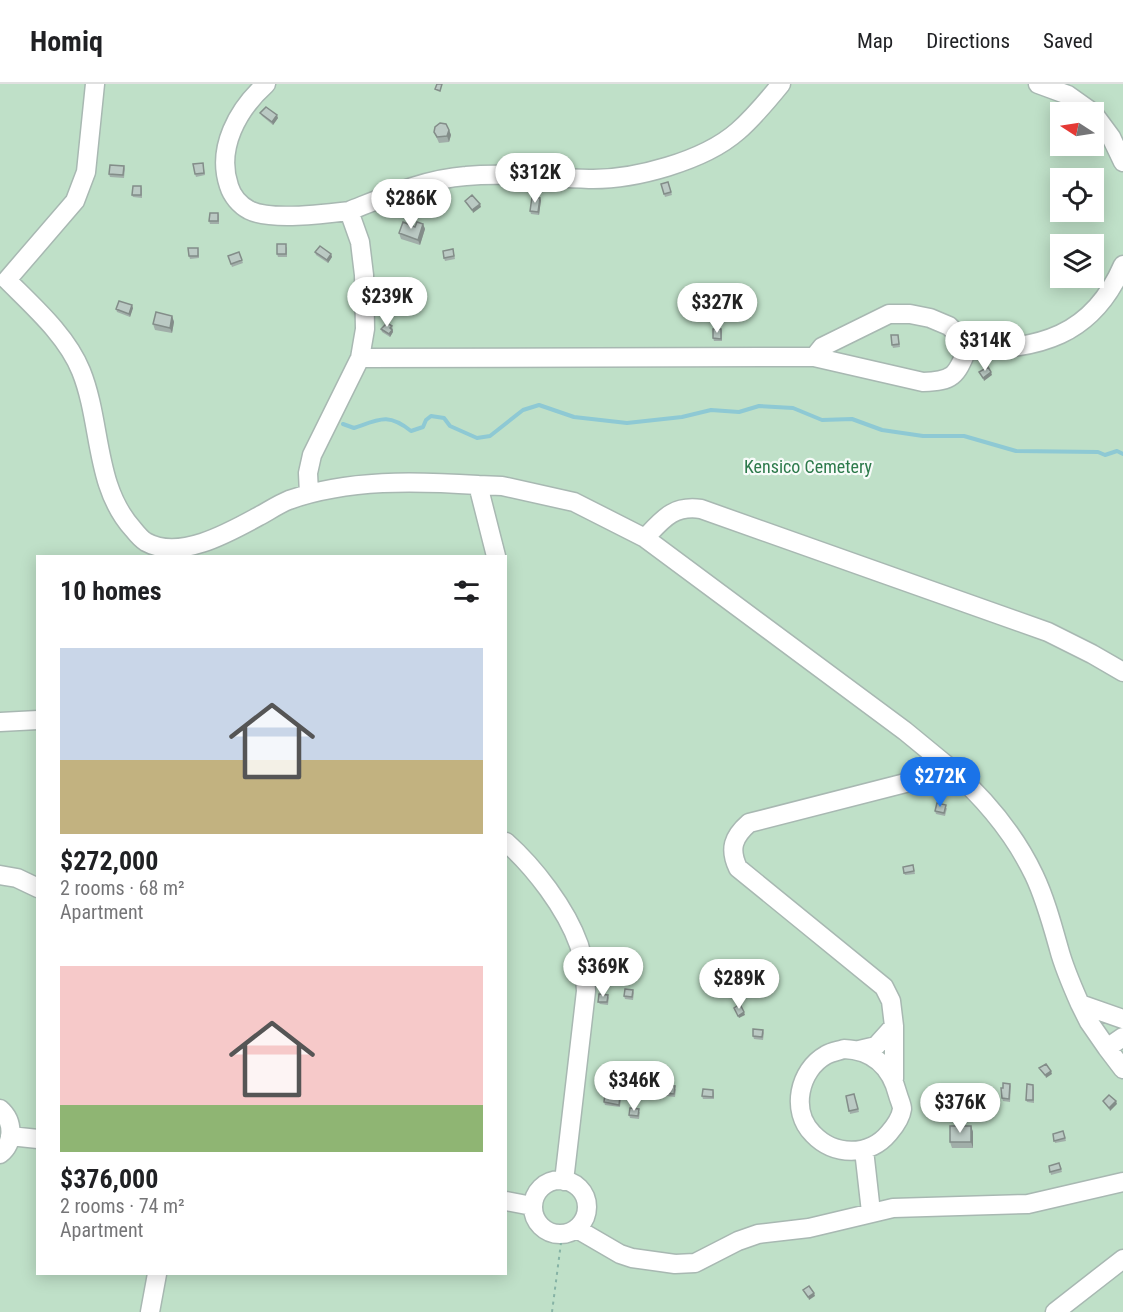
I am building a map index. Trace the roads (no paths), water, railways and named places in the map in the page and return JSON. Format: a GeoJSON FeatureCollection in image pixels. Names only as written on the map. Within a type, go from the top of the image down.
{"type":"FeatureCollection","features":[{"type":"Feature","properties":{"kind":"lane"},"geometry":{"type":"LineString","coordinates":[[95,84],[86,172],[75,201],[2,280],[32,306],[72,353],[82,373],[109,488],[118,509],[143,540],[157,547],[172,549],[189,547],[214,538],[285,501],[309,494],[362,484],[441,483],[502,486],[574,502],[645,538],[913,737],[984,799],[1020,850],[1035,876],[1067,973],[1080,1004],[1089,1022],[1123,1070]]}},
{"type":"Feature","properties":{"kind":"lane"},"geometry":{"type":"LineString","coordinates":[[266,84],[248,103],[230,135],[225,165],[226,178],[230,191],[249,211],[266,215],[288,216],[349,211],[433,180],[465,176],[497,174],[592,179],[658,170],[713,146],[736,132],[760,110],[782,84]]}},
{"type":"Feature","properties":{"kind":"lane"},"geometry":{"type":"LineString","coordinates":[[1038,84],[1068,95],[1078,102]]}},
{"type":"Feature","properties":{"kind":"lane"},"geometry":{"type":"LineString","coordinates":[[1104,122],[1117,133],[1123,162]]}},
{"type":"Feature","properties":{"kind":"lane"},"geometry":{"type":"LineString","coordinates":[[309,494],[308,473],[312,455],[360,358],[365,329],[364,275],[360,242],[349,211]]}},
{"type":"Feature","properties":{"kind":"lane"},"geometry":{"type":"LineString","coordinates":[[967,350],[1022,347],[1050,340],[1074,327],[1095,309],[1108,293],[1123,265]]}},
{"type":"Feature","properties":{"kind":"lane"},"geometry":{"type":"LineString","coordinates":[[814,357],[822,346],[889,314],[910,314],[930,318],[949,326],[958,334],[967,350]]}},
{"type":"Feature","properties":{"kind":"lane"},"geometry":{"type":"LineString","coordinates":[[360,358],[814,357],[923,382],[941,381],[957,373],[967,350]]}},
{"type":"Feature","properties":{"kind":"lane"},"geometry":{"type":"LineString","coordinates":[[478,485],[496,555]]}},
{"type":"Feature","properties":{"kind":"lane"},"geometry":{"type":"LineString","coordinates":[[645,538],[671,513],[681,508],[701,509],[1048,632],[1123,672]]}},
{"type":"Feature","properties":{"kind":"lane"},"geometry":{"type":"LineString","coordinates":[[0,722],[36,720]]}},
{"type":"Feature","properties":{"kind":"lane"},"geometry":{"type":"LineString","coordinates":[[894,1026],[876,1046],[859,1050],[844,1049],[827,1054],[813,1066],[803,1081],[799,1099],[802,1118],[811,1133],[828,1147],[845,1152],[864,1150],[883,1140],[896,1125],[902,1108],[894,1079],[894,1026],[891,1001],[884,987],[738,868],[733,858],[732,847],[741,831],[749,824],[925,777],[950,768]]}},
{"type":"Feature","properties":{"kind":"lane"},"geometry":{"type":"LineString","coordinates":[[507,843],[560,906],[579,945],[585,969],[586,991],[564,1181]]}},
{"type":"Feature","properties":{"kind":"lane"},"geometry":{"type":"LineString","coordinates":[[0,875],[16,878],[36,887]]}},
{"type":"Feature","properties":{"kind":"lane"},"geometry":{"type":"LineString","coordinates":[[1080,1004],[1123,1019]]}},
{"type":"Feature","properties":{"kind":"lane"},"geometry":{"type":"LineString","coordinates":[[1107,1048],[1123,1037]]}},
{"type":"Feature","properties":{"kind":"lane"},"geometry":{"type":"LineString","coordinates":[[859,1050],[879,1062],[894,1079]]}},
{"type":"Feature","properties":{"kind":"lane"},"geometry":{"type":"LineString","coordinates":[[0,1109],[8,1118],[11,1128],[9,1142],[0,1154]]}},
{"type":"Feature","properties":{"kind":"lane"},"geometry":{"type":"LineString","coordinates":[[10,1136],[36,1139]]}},
{"type":"Feature","properties":{"kind":"lane"},"geometry":{"type":"LineString","coordinates":[[864,1150],[871,1212]]}},
{"type":"Feature","properties":{"kind":"lane"},"geometry":{"type":"LineString","coordinates":[[564,1181],[579,1187],[587,1203],[587,1212],[584,1222],[569,1232],[552,1234],[536,1221],[532,1206],[534,1198],[542,1187],[550,1182],[564,1181]]}},
{"type":"Feature","properties":{"kind":"lane"},"geometry":{"type":"LineString","coordinates":[[569,1232],[632,1258],[675,1264],[695,1263],[738,1241],[758,1234],[809,1228],[871,1212],[893,1208],[1028,1204],[1123,1182]]}},
{"type":"Feature","properties":{"kind":"lane"},"geometry":{"type":"LineString","coordinates":[[507,1201],[532,1206]]}},
{"type":"Feature","properties":{"kind":"lane"},"geometry":{"type":"LineString","coordinates":[[1055,1312],[1123,1259]]}},
{"type":"Feature","properties":{"kind":"lane"},"geometry":{"type":"LineString","coordinates":[[150,1312],[157,1275]]}},
{"type":"Feature","properties":{"kind":"waterway"},"geometry":{"type":"LineString","coordinates":[[343,424],[354,428],[384,419],[403,425],[411,431],[423,427],[431,416],[444,418],[450,426],[477,438],[490,436],[523,410],[539,405],[574,417],[627,423],[682,417],[711,410],[739,412],[759,406],[793,408],[822,420],[852,419],[882,430],[923,436],[964,436],[1016,451],[1098,452],[1105,455],[1117,451],[1123,454]]}},
{"type":"Feature","properties":{"kind":"park label","name":"Kensico Cemetery"},"geometry":{"type":"Point","coordinates":[808,466]}}]}
